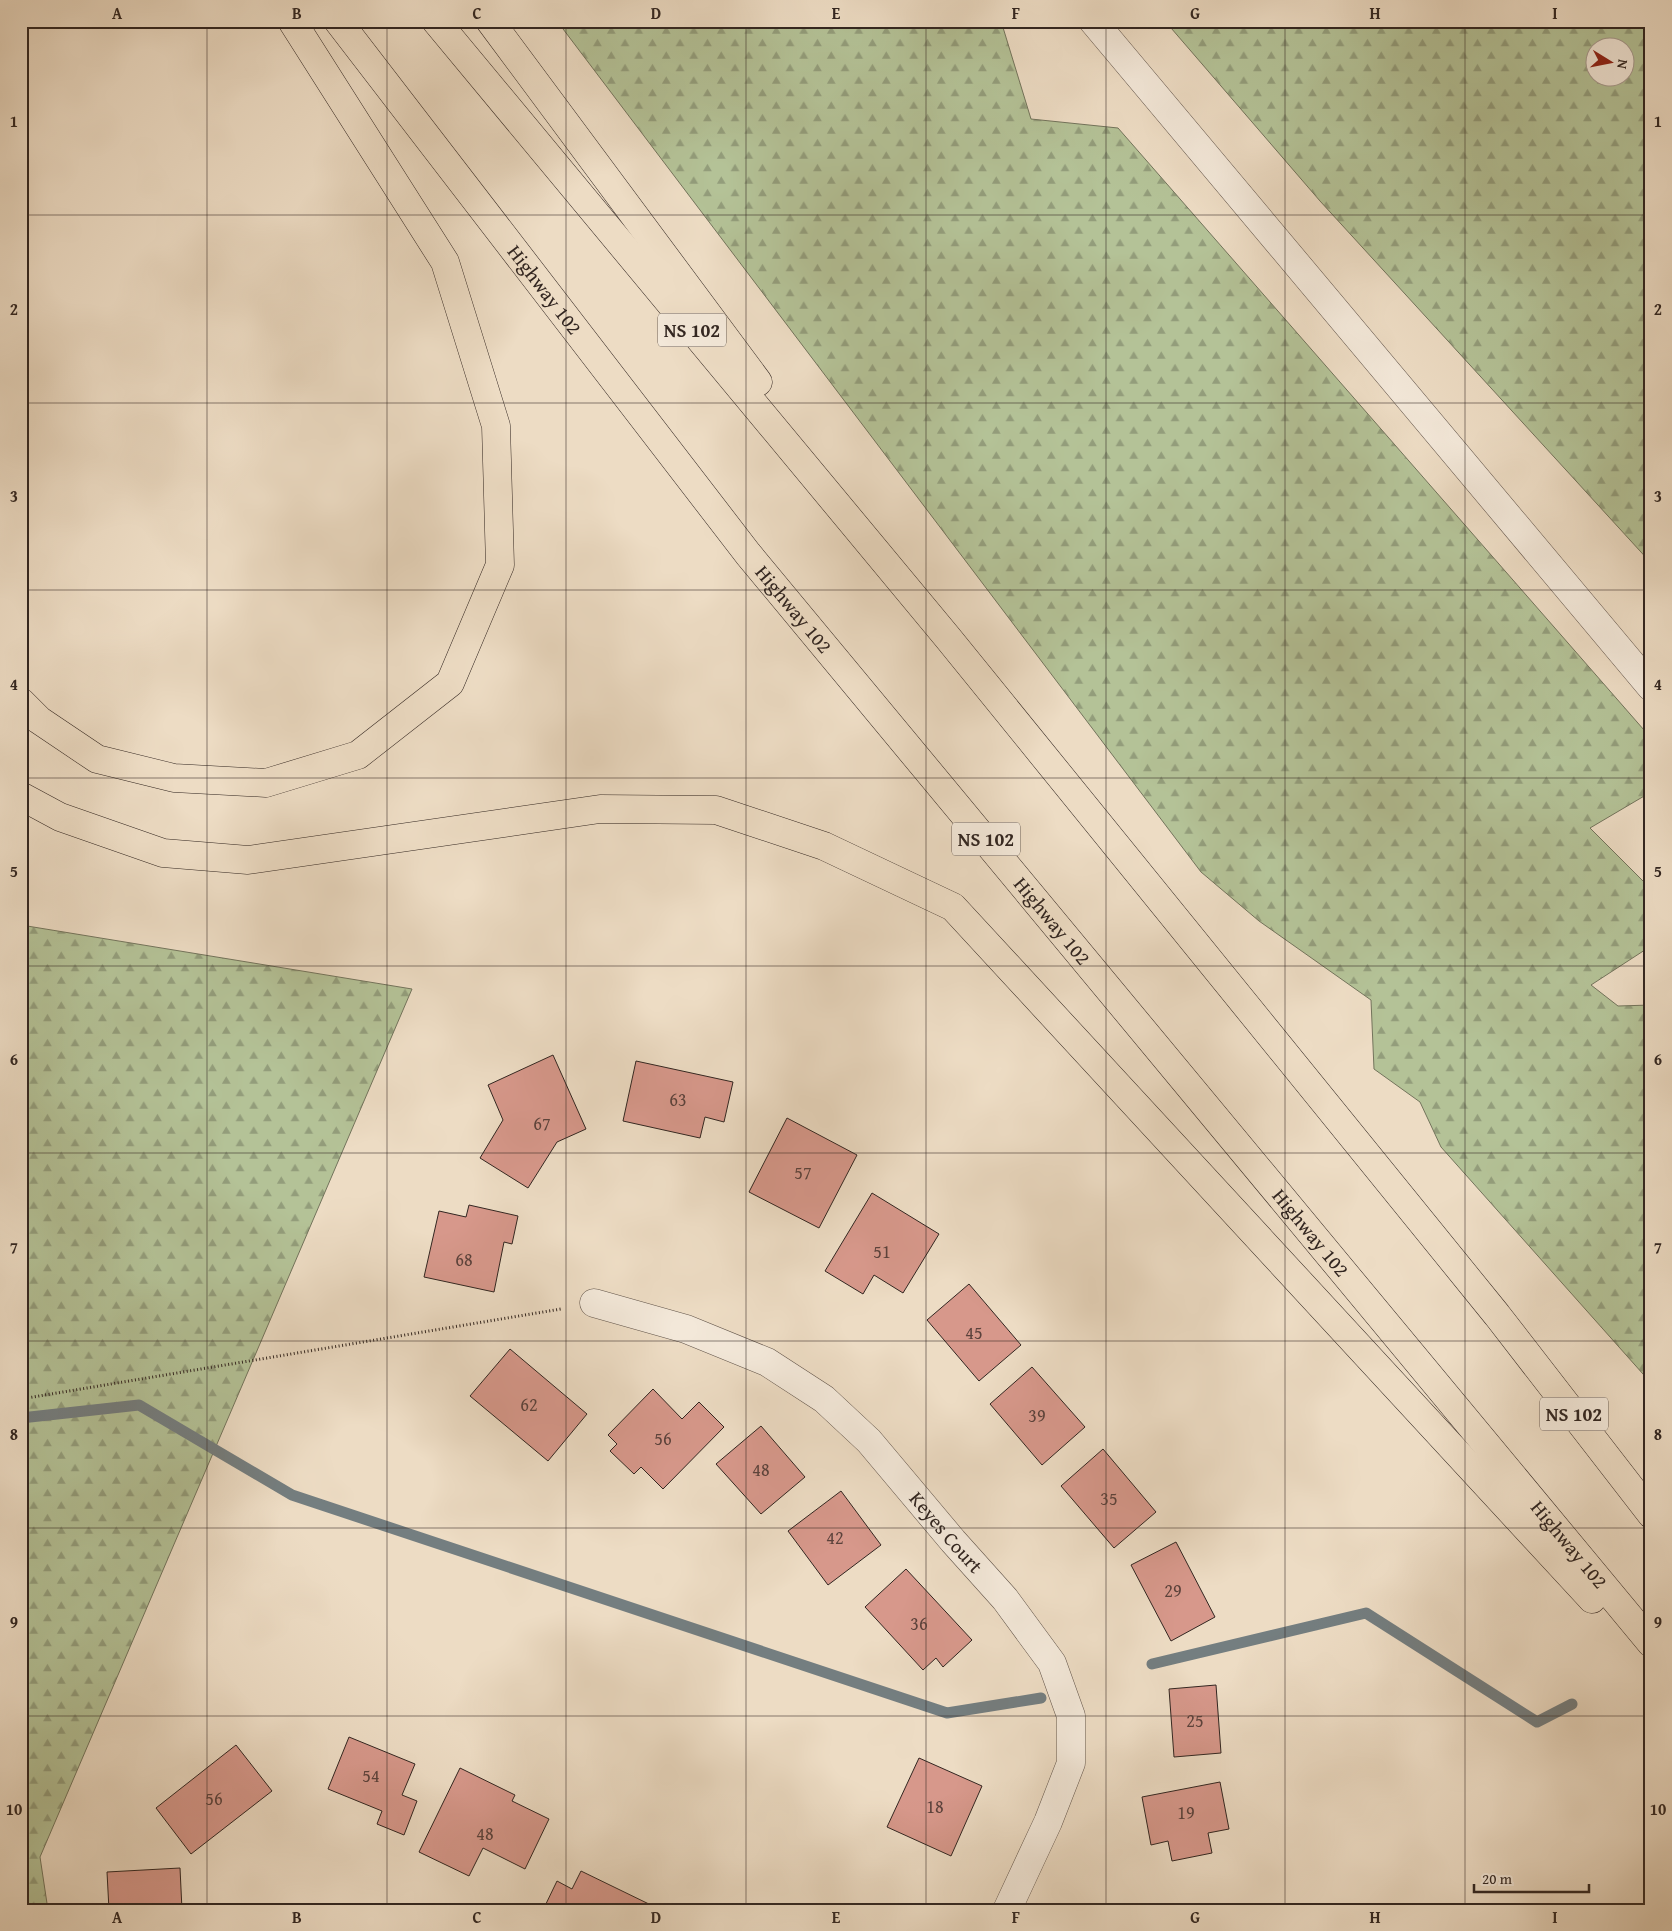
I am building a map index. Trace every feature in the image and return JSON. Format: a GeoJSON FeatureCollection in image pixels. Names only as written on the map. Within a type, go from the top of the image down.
{"type":"FeatureCollection","features":[{"type":"Feature","properties":{"kind":"highway"},"geometry":{"type":"LineString","coordinates":[[21,702],[39,720],[97,759],[174,778],[266,783],[358,755],[450,683],[500,565],[496,426],[445,262],[292,21]]}},
{"type":"Feature","properties":{"kind":"highway","name":"Highway 102"},"geometry":{"type":"LineString","coordinates":[[338,21],[748,554],[1651,1644]]}},
{"type":"Feature","properties":{"kind":"highway","name":"NS 102"},"geometry":{"type":"LineString","coordinates":[[436,21],[948,638],[1496,1315],[1651,1514]]}},
{"type":"Feature","properties":{"kind":"highway"},"geometry":{"type":"LineString","coordinates":[[490,21],[948,638]]}},
{"type":"Feature","properties":{"kind":"highway"},"geometry":{"type":"LineString","coordinates":[[21,796],[60,818],[164,853],[248,860],[600,808],[716,810],[824,846],[953,907],[1651,1663]]}},
{"type":"Feature","properties":{"kind":"street"},"geometry":{"type":"LineString","coordinates":[[1093,21],[1651,687]]}},
{"type":"Feature","properties":{"kind":"street","name":"Keyes Court"},"geometry":{"type":"LineString","coordinates":[[594,1303],[686,1329],[767,1362],[824,1399],[869,1441],[953,1541],[1005,1599],[1052,1663],[1071,1716],[1071,1764],[1048,1822],[1007,1910]]}},
{"type":"Feature","properties":{"kind":"path"},"geometry":{"type":"LineString","coordinates":[[21,1399],[594,1303]]}},
{"type":"Feature","properties":{"kind":"green space"},"geometry":{"type":"Polygon","coordinates":[[[557,21],[1001,21],[1031,119],[1118,128],[1651,738],[1651,792],[1590,828],[1651,889],[1651,946],[1591,985],[1618,1006],[1651,1005],[1651,1383],[1441,1147],[1420,1102],[1374,1069],[1371,1000],[1259,921],[1201,872],[557,21]]]}},
{"type":"Feature","properties":{"kind":"green space"},"geometry":{"type":"Polygon","coordinates":[[[1165,21],[1651,21],[1651,563],[1320,201],[1165,21]]]}},
{"type":"Feature","properties":{"kind":"green space"},"geometry":{"type":"Polygon","coordinates":[[[21,925],[412,989],[40,1857],[48,1910],[21,1910],[21,925]]]}},
{"type":"Feature","properties":{"kind":"building"},"geometry":{"type":"Polygon","coordinates":[[[553,1055],[586,1129],[557,1142],[528,1188],[480,1158],[503,1120],[488,1085],[553,1055]]]}},
{"type":"Feature","properties":{"kind":"building"},"geometry":{"type":"Polygon","coordinates":[[[636,1061],[733,1082],[724,1122],[705,1117],[700,1138],[623,1121],[636,1061]]]}},
{"type":"Feature","properties":{"kind":"building"},"geometry":{"type":"Polygon","coordinates":[[[787,1118],[857,1155],[819,1228],[749,1192],[787,1118]]]}},
{"type":"Feature","properties":{"kind":"building"},"geometry":{"type":"Polygon","coordinates":[[[872,1193],[939,1234],[903,1293],[874,1275],[863,1294],[825,1271],[872,1193]]]}},
{"type":"Feature","properties":{"kind":"building"},"geometry":{"type":"Polygon","coordinates":[[[469,1205],[518,1216],[512,1244],[504,1242],[494,1292],[424,1277],[439,1211],[466,1217],[469,1205]]]}},
{"type":"Feature","properties":{"kind":"building"},"geometry":{"type":"Polygon","coordinates":[[[969,1284],[1021,1345],[979,1381],[927,1320],[969,1284]]]}},
{"type":"Feature","properties":{"kind":"building"},"geometry":{"type":"Polygon","coordinates":[[[510,1349],[587,1414],[548,1461],[470,1396],[510,1349]]]}},
{"type":"Feature","properties":{"kind":"building"},"geometry":{"type":"Polygon","coordinates":[[[1032,1367],[1085,1427],[1042,1465],[990,1404],[1032,1367]]]}},
{"type":"Feature","properties":{"kind":"building"},"geometry":{"type":"Polygon","coordinates":[[[653,1389],[682,1419],[699,1402],[724,1427],[663,1489],[641,1467],[634,1474],[610,1451],[617,1444],[608,1435],[653,1389]]]}},
{"type":"Feature","properties":{"kind":"building"},"geometry":{"type":"Polygon","coordinates":[[[761,1426],[805,1477],[761,1514],[716,1464],[761,1426]]]}},
{"type":"Feature","properties":{"kind":"building"},"geometry":{"type":"Polygon","coordinates":[[[1103,1449],[1156,1512],[1114,1548],[1061,1486],[1103,1449]]]}},
{"type":"Feature","properties":{"kind":"building"},"geometry":{"type":"Polygon","coordinates":[[[841,1491],[881,1545],[828,1585],[788,1531],[841,1491]]]}},
{"type":"Feature","properties":{"kind":"building"},"geometry":{"type":"Polygon","coordinates":[[[1176,1542],[1215,1617],[1171,1641],[1131,1565],[1176,1542]]]}},
{"type":"Feature","properties":{"kind":"building"},"geometry":{"type":"Polygon","coordinates":[[[906,1569],[972,1640],[943,1667],[936,1658],[923,1670],[865,1607],[906,1569]]]}},
{"type":"Feature","properties":{"kind":"building"},"geometry":{"type":"Polygon","coordinates":[[[1216,1685],[1221,1753],[1174,1757],[1169,1689],[1216,1685]]]}},
{"type":"Feature","properties":{"kind":"building"},"geometry":{"type":"Polygon","coordinates":[[[349,1737],[415,1764],[402,1795],[417,1801],[404,1835],[377,1824],[382,1811],[328,1789],[349,1737]]]}},
{"type":"Feature","properties":{"kind":"building"},"geometry":{"type":"Polygon","coordinates":[[[236,1745],[272,1791],[191,1854],[156,1808],[236,1745]]]}},
{"type":"Feature","properties":{"kind":"building"},"geometry":{"type":"Polygon","coordinates":[[[919,1758],[982,1786],[951,1856],[887,1827],[919,1758]]]}},
{"type":"Feature","properties":{"kind":"building"},"geometry":{"type":"Polygon","coordinates":[[[460,1768],[515,1795],[512,1801],[549,1819],[525,1869],[483,1848],[469,1876],[419,1852],[460,1768]]]}},
{"type":"Feature","properties":{"kind":"building"},"geometry":{"type":"Polygon","coordinates":[[[1220,1782],[1229,1829],[1208,1833],[1212,1853],[1172,1861],[1168,1841],[1151,1845],[1142,1797],[1220,1782]]]}},
{"type":"Feature","properties":{"kind":"building"},"geometry":{"type":"Polygon","coordinates":[[[180,1868],[182,1910],[109,1910],[107,1872],[180,1868]]]}},
{"type":"Feature","properties":{"kind":"building"},"geometry":{"type":"Polygon","coordinates":[[[581,1871],[653,1906],[651,1910],[543,1910],[557,1881],[572,1889],[581,1871]]]}},
{"type":"Feature","properties":{"kind":"waterway"},"geometry":{"type":"LineString","coordinates":[[21,1418],[139,1405],[292,1495],[947,1713],[1041,1698]]}},
{"type":"Feature","properties":{"kind":"waterway"},"geometry":{"type":"LineString","coordinates":[[1152,1664],[1366,1613],[1537,1722],[1572,1704]]}}]}
